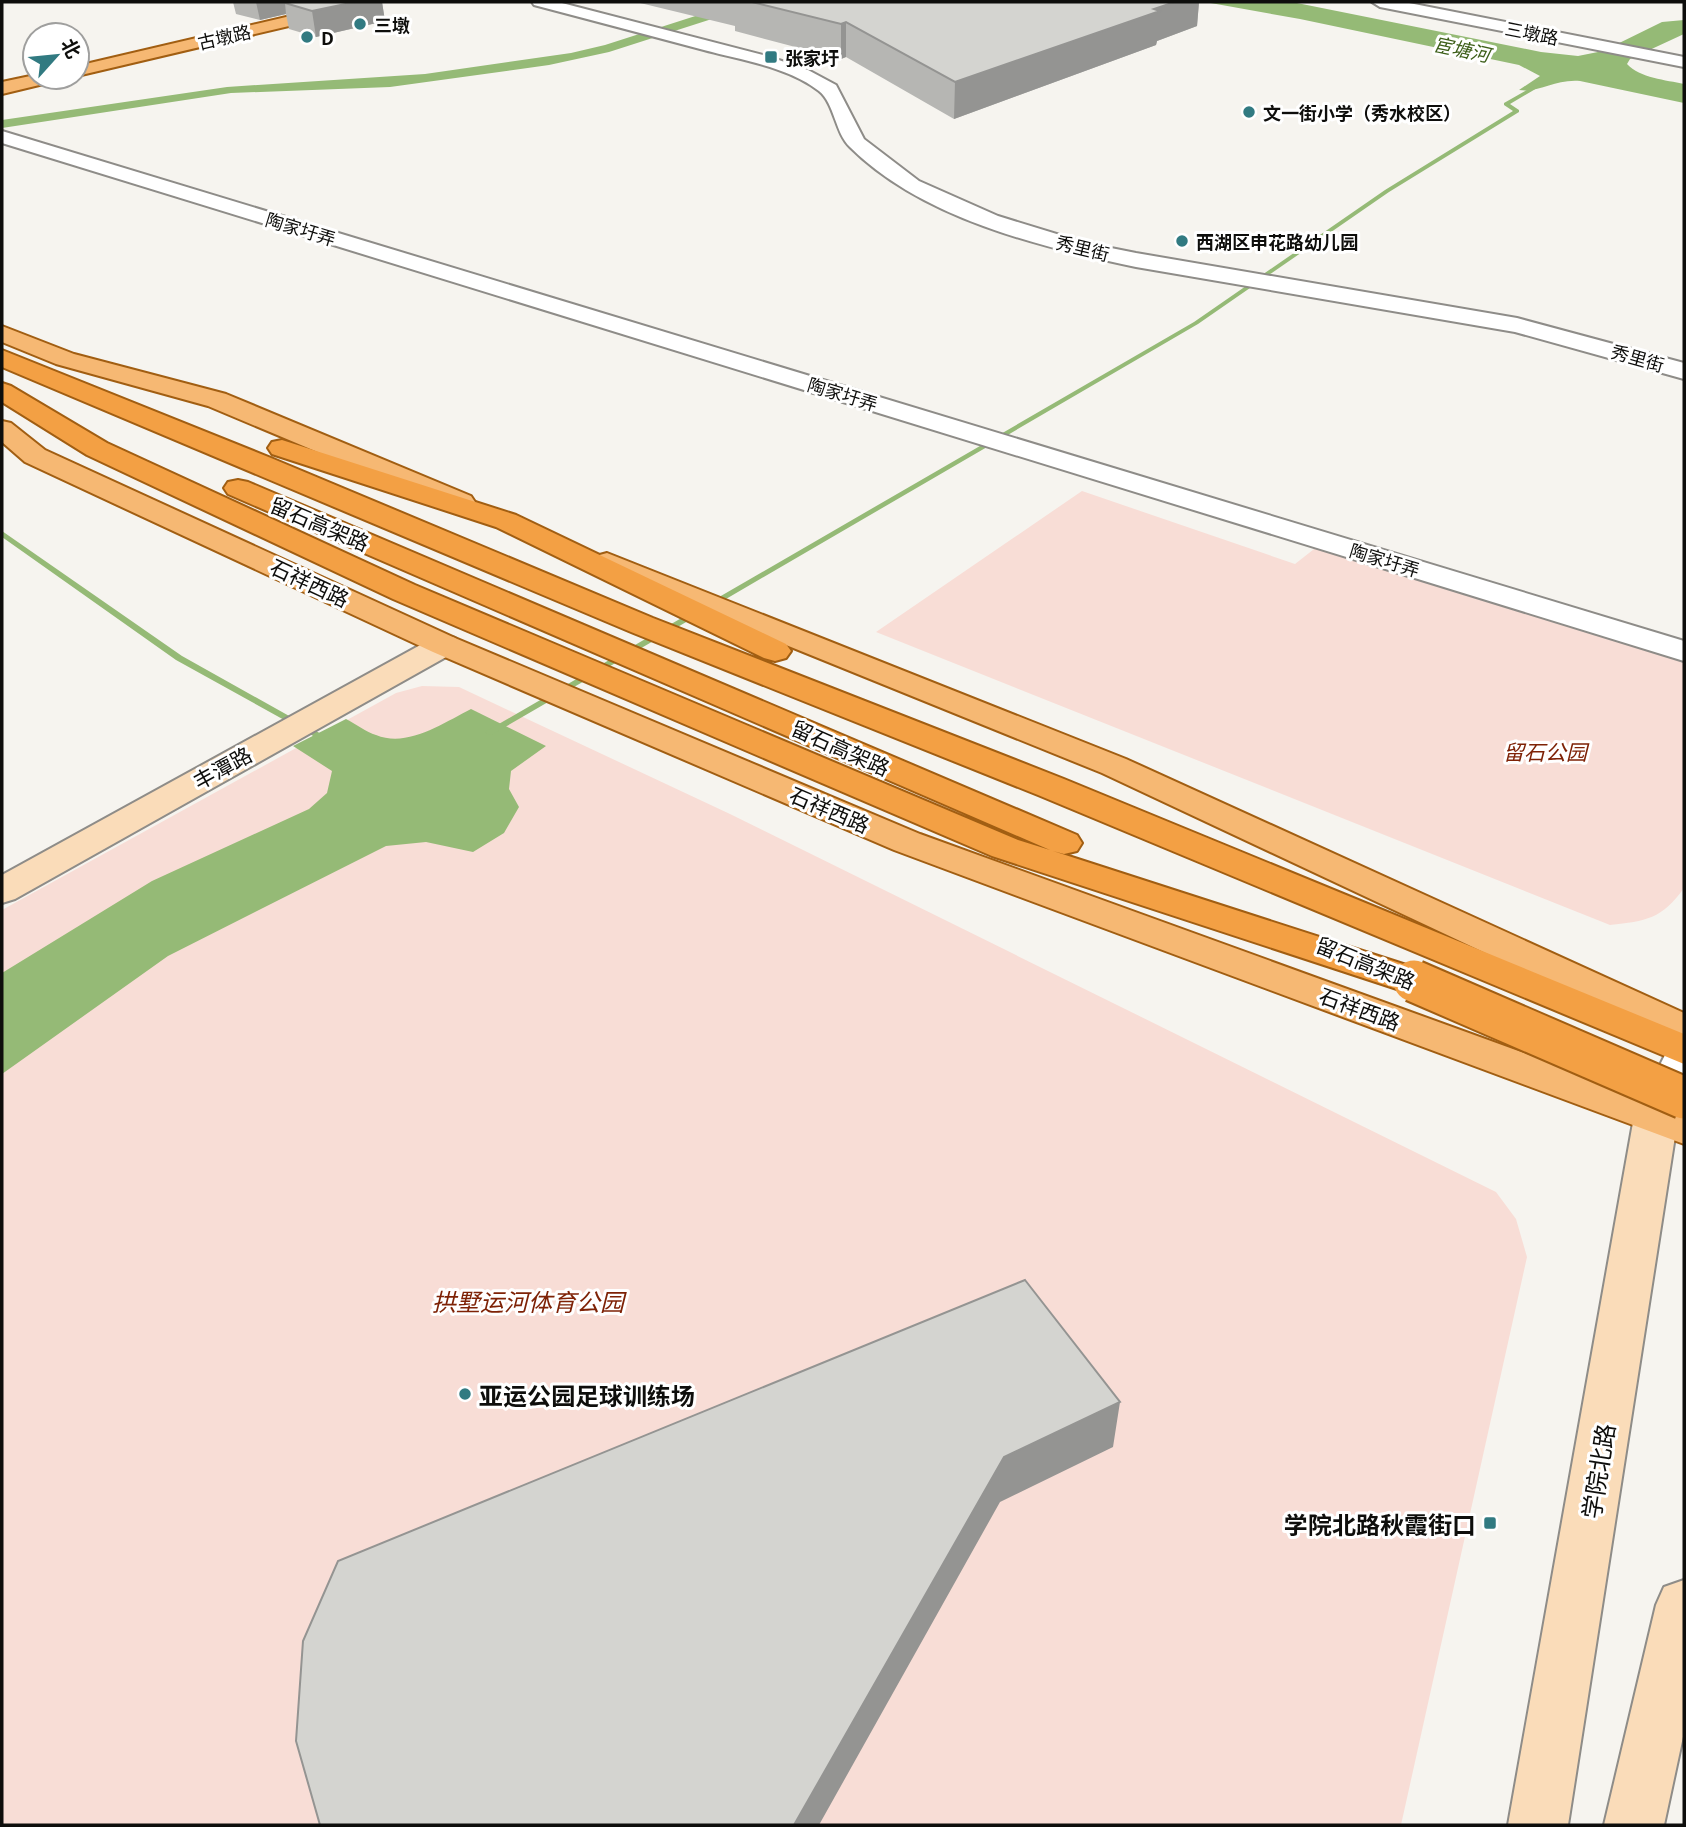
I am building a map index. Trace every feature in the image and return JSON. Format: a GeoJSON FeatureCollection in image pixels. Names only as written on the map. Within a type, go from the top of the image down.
{"type":"FeatureCollection","features":[{"type":"Feature","properties":{"kind":"highway"},"geometry":{"type":"LineString","coordinates":[[5,375],[168,404],[258,440],[506,521],[747,629],[1079,788]]}},
{"type":"Feature","properties":{"kind":"highway"},"geometry":{"type":"LineString","coordinates":[[5,375],[96,449],[404,592],[499,632]]}},
{"type":"Feature","properties":{"kind":"highway","name":"留石高架路"},"geometry":{"type":"LineString","coordinates":[[5,375],[261,464],[642,625],[773,677],[1079,788],[1408,935],[1684,1050]]}},
{"type":"Feature","properties":{"kind":"highway","name":"留石高架路"},"geometry":{"type":"LineString","coordinates":[[5,375],[737,702],[1018,839],[1414,981],[1675,1114]]}},
{"type":"Feature","properties":{"kind":"highway"},"geometry":{"type":"LineString","coordinates":[[564,674],[627,702],[1018,839]]}},
{"type":"Feature","properties":{"kind":"main road","name":"古墩路"},"geometry":{"type":"LineString","coordinates":[[91,57],[330,2]]}},
{"type":"Feature","properties":{"kind":"main road","name":"古墩路"},"geometry":{"type":"LineString","coordinates":[[91,68],[370,2]]}},
{"type":"Feature","properties":{"kind":"main road"},"geometry":{"type":"LineString","coordinates":[[2,78],[21,73]]}},
{"type":"Feature","properties":{"kind":"main road"},"geometry":{"type":"LineString","coordinates":[[2,88],[21,84]]}},
{"type":"Feature","properties":{"kind":"main road"},"geometry":{"type":"LineString","coordinates":[[2,333],[65,359],[217,400],[506,521]]}},
{"type":"Feature","properties":{"kind":"main road"},"geometry":{"type":"LineString","coordinates":[[2,416],[75,454],[178,500],[245,519]]}},
{"type":"Feature","properties":{"kind":"main road","name":"石祥西路"},"geometry":{"type":"LineString","coordinates":[[2,429],[35,456],[433,640],[564,674],[627,702],[907,842],[1675,1114]]}},
{"type":"Feature","properties":{"kind":"main road"},"geometry":{"type":"LineString","coordinates":[[747,629],[1114,766],[1684,1029]]}},
{"type":"Feature","properties":{"kind":"main road"},"geometry":{"type":"LineString","coordinates":[[499,632],[564,674]]}},
{"type":"Feature","properties":{"kind":"main road","name":"丰潭路"},"geometry":{"type":"LineString","coordinates":[[2,891],[288,720],[433,640]]}},
{"type":"Feature","properties":{"kind":"main road","name":"丰潭路"},"geometry":{"type":"LineString","coordinates":[[2,864],[288,720]]}},
{"type":"Feature","properties":{"kind":"main road","name":"学院北路"},"geometry":{"type":"LineString","coordinates":[[1538,1825],[1675,1114]]}},
{"type":"Feature","properties":{"kind":"main road"},"geometry":{"type":"LineString","coordinates":[[1634,1825],[1684,1605]]}},
{"type":"Feature","properties":{"kind":"street","name":"秀里街"},"geometry":{"type":"LineString","coordinates":[[540,2],[802,74],[829,89],[856,142],[912,186],[990,220],[1082,249],[1136,260],[1517,325],[1684,371]]}},
{"type":"Feature","properties":{"kind":"street","name":"三墩路"},"geometry":{"type":"LineString","coordinates":[[1380,2],[1684,62]]}},
{"type":"Feature","properties":{"kind":"street","name":"陶家圩弄"},"geometry":{"type":"LineString","coordinates":[[2,137],[1684,651]]}},
{"type":"Feature","properties":{"kind":"street"},"geometry":{"type":"LineString","coordinates":[[1675,1114],[1684,1058]]}},
{"type":"Feature","properties":{"kind":"green space","name":"留石公园"},"geometry":{"type":"Polygon","coordinates":[[[1082,491],[1295,564],[1323,542],[1684,650],[1684,888],[1668,906],[1652,917],[1610,925],[876,632],[1082,491]]]}},
{"type":"Feature","properties":{"kind":"green space","name":"拱墅运河体育公园"},"geometry":{"type":"Polygon","coordinates":[[[422,686],[459,687],[730,814],[1496,1192],[1516,1219],[1527,1257],[1401,1825],[2,1825],[2,910],[396,693],[422,686]]]}},
{"type":"Feature","properties":{"kind":"water"},"geometry":{"type":"Polygon","coordinates":[[[739,2],[765,2],[609,52],[549,65],[390,87],[231,93],[2,128],[2,120],[227,87],[425,74],[571,53],[605,45],[739,2]]]}},
{"type":"Feature","properties":{"kind":"water","name":"宦塘河"},"geometry":{"type":"Polygon","coordinates":[[[1205,2],[1292,2],[1541,52],[1578,56],[1603,51],[1662,22],[1684,20],[1684,34],[1630,59],[1627,64],[1646,75],[1684,84],[1684,103],[1580,81],[1563,82],[1534,90],[1519,90],[1540,76],[1519,65],[1205,2]]]}},
{"type":"Feature","properties":{"kind":"water"},"geometry":{"type":"Polygon","coordinates":[[[471,709],[546,746],[511,771],[509,789],[519,807],[504,833],[473,852],[426,842],[386,846],[168,956],[2,1074],[2,973],[152,881],[309,809],[327,793],[332,771],[293,746],[346,719],[376,735],[400,738],[425,732],[471,709]]]}},
{"type":"Feature","properties":{"kind":"building"},"geometry":{"type":"Polygon","coordinates":[[[355,2],[312,11],[285,3],[355,2]]]}},
{"type":"Feature","properties":{"kind":"building"},"geometry":{"type":"Polygon","coordinates":[[[752,2],[1175,2],[1154,9],[1160,11],[955,82],[846,22],[841,24],[752,2]]]}},
{"type":"Feature","properties":{"kind":"building"},"geometry":{"type":"Polygon","coordinates":[[[1025,1280],[1120,1402],[1004,1457],[794,1825],[320,1825],[296,1741],[303,1641],[338,1561],[1025,1280]]]}},
{"type":"Feature","properties":{"kind":"waterway"},"geometry":{"type":"LineString","coordinates":[[711,604],[1196,323],[1387,191],[1517,111],[1506,104],[1541,84]]}},
{"type":"Feature","properties":{"kind":"waterway"},"geometry":{"type":"LineString","coordinates":[[2,533],[179,658],[327,740]]}},
{"type":"Feature","properties":{"kind":"waterway"},"geometry":{"type":"LineString","coordinates":[[490,732],[697,612]]}},
{"type":"Feature","properties":{"kind":"place","name":"三墩"},"geometry":{"type":"Point","coordinates":[360,24]}},
{"type":"Feature","properties":{"kind":"place","name":"D"},"geometry":{"type":"Point","coordinates":[307,37]}},
{"type":"Feature","properties":{"kind":"place","name":"张家圩"},"geometry":{"type":"Point","coordinates":[771,57]}},
{"type":"Feature","properties":{"kind":"place","name":"文一街小学（秀水校区）"},"geometry":{"type":"Point","coordinates":[1249,112]}},
{"type":"Feature","properties":{"kind":"place","name":"西湖区申花路幼儿园"},"geometry":{"type":"Point","coordinates":[1182,241]}},
{"type":"Feature","properties":{"kind":"place","name":"亚运公园足球训练场"},"geometry":{"type":"Point","coordinates":[465,1394]}},
{"type":"Feature","properties":{"kind":"place","name":"学院北路秋霞街口"},"geometry":{"type":"Point","coordinates":[1490,1523]}}]}
